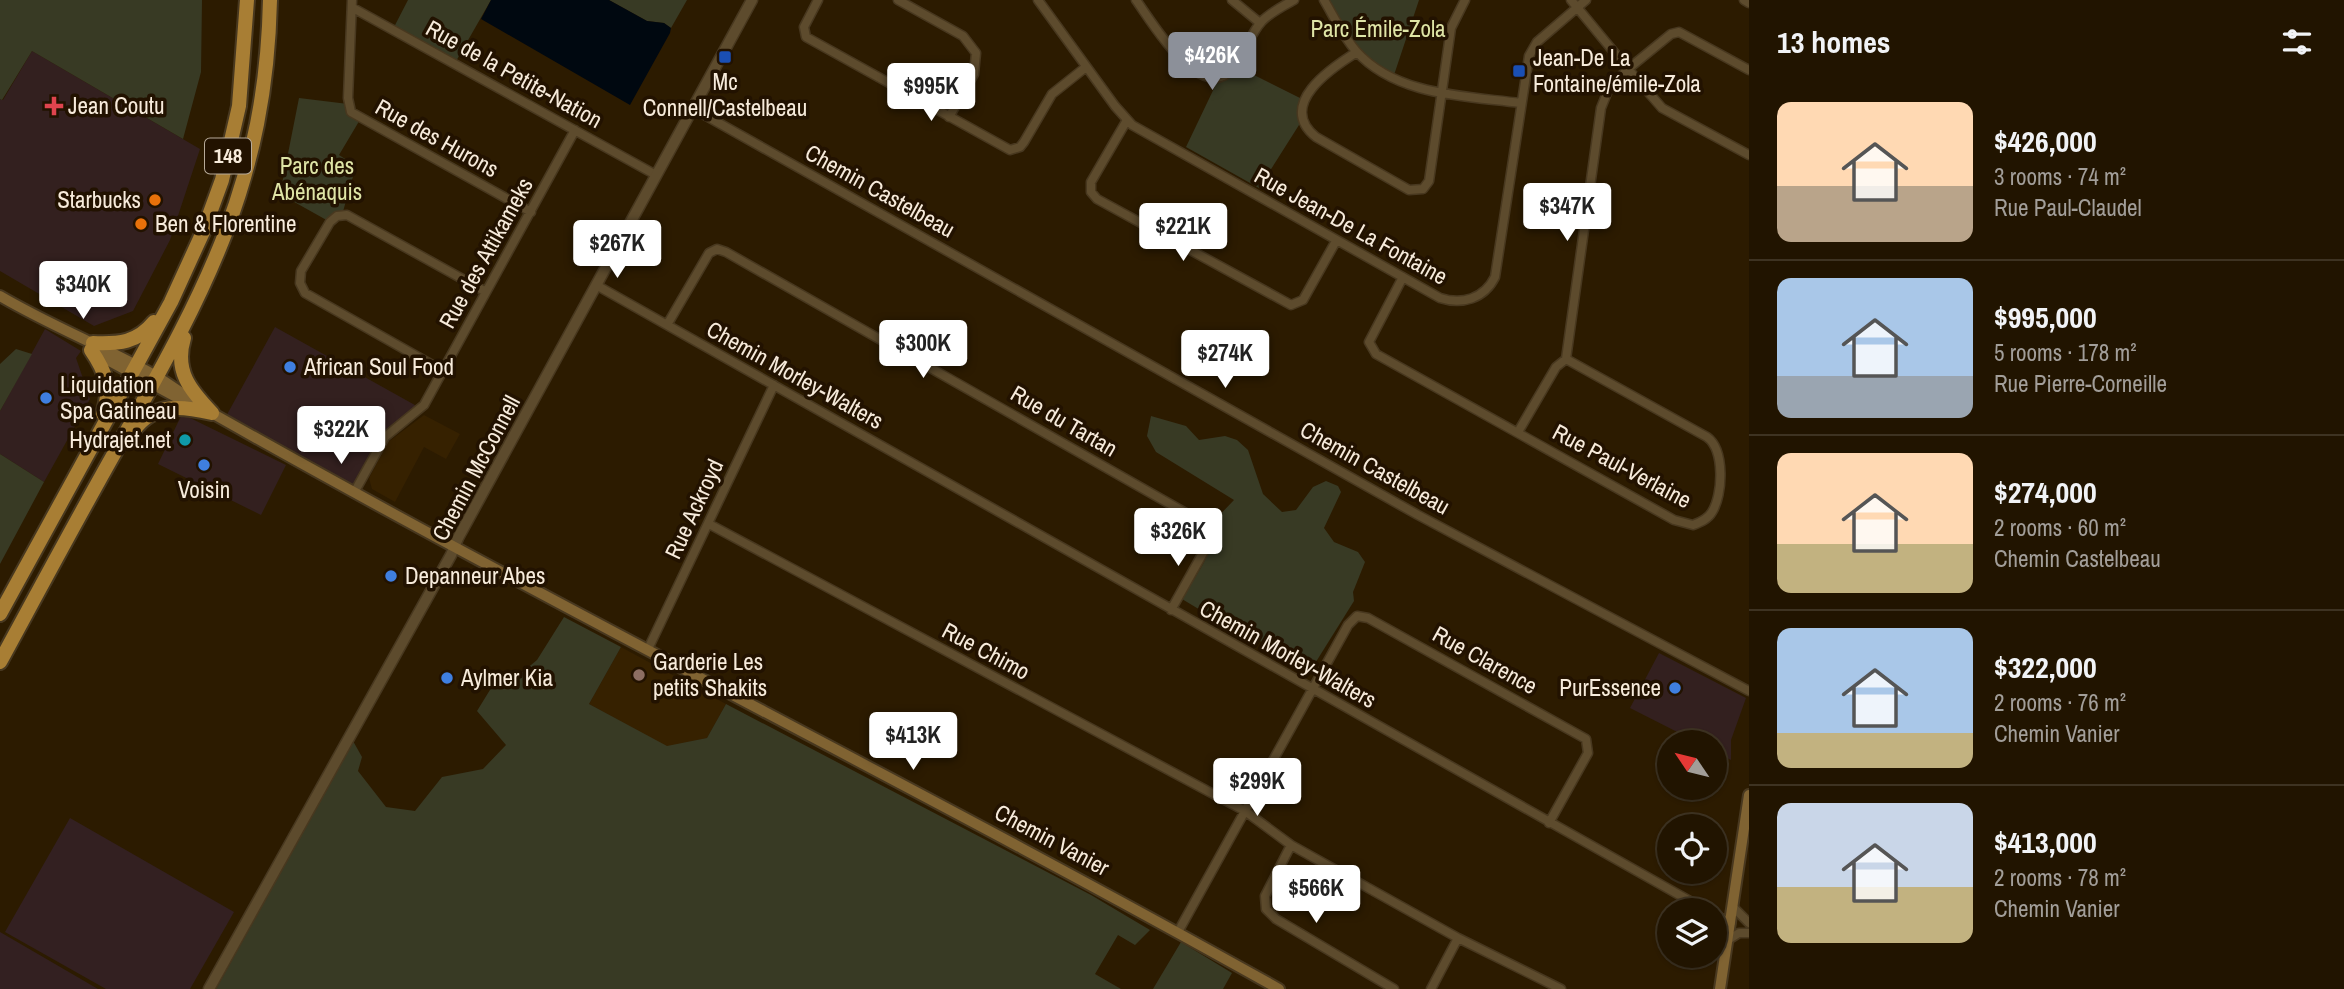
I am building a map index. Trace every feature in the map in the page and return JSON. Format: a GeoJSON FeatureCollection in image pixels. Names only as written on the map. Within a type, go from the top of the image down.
{"type":"FeatureCollection","features":[{"type":"Feature","properties":{"kind":"highway","name":"148"},"geometry":{"type":"LineString","coordinates":[[0,614],[171,302],[211,213],[232,143],[244,62],[247,0]]}},
{"type":"Feature","properties":{"kind":"highway","name":"148"},"geometry":{"type":"LineString","coordinates":[[0,662],[194,308],[227,235],[249,167],[265,84],[270,0]]}},
{"type":"Feature","properties":{"kind":"highway"},"geometry":{"type":"LineString","coordinates":[[79,470],[108,396],[104,372],[92,347],[119,344],[140,337],[171,302]]}},
{"type":"Feature","properties":{"kind":"highway"},"geometry":{"type":"LineString","coordinates":[[194,308],[180,362],[191,391],[212,413]]}},
{"type":"Feature","properties":{"kind":"highway"},"geometry":{"type":"LineString","coordinates":[[97,483],[138,424],[149,414],[174,407],[212,413]]}},
{"type":"Feature","properties":{"kind":"main road","name":"Chemin Vanier"},"geometry":{"type":"LineString","coordinates":[[0,296],[454,547],[1178,932],[1279,989]]}},
{"type":"Feature","properties":{"kind":"main road"},"geometry":{"type":"LineString","coordinates":[[1720,989],[1749,795]]}},
{"type":"Feature","properties":{"kind":"street","name":"Chemin McConnell"},"geometry":{"type":"LineString","coordinates":[[209,989],[752,0]]}},
{"type":"Feature","properties":{"kind":"street"},"geometry":{"type":"LineString","coordinates":[[818,0],[804,27],[806,37],[1005,148],[1015,149],[1024,142],[1052,94],[1086,67]]}},
{"type":"Feature","properties":{"kind":"street"},"geometry":{"type":"LineString","coordinates":[[898,0],[963,36],[976,53],[974,74],[949,117]]}},
{"type":"Feature","properties":{"kind":"street","name":"Rue Jean-De La Fontaine"},"geometry":{"type":"LineString","coordinates":[[1038,0],[1127,120],[1159,142],[1336,241],[1440,298],[1455,302],[1477,296],[1492,282],[1496,271],[1520,103],[1526,66],[1532,49],[1574,4],[1586,0]]}},
{"type":"Feature","properties":{"kind":"street"},"geometry":{"type":"LineString","coordinates":[[1136,0],[1180,60],[1208,77],[1219,77],[1231,71],[1260,23],[1294,0]]}},
{"type":"Feature","properties":{"kind":"street"},"geometry":{"type":"LineString","coordinates":[[1232,0],[1260,23]]}},
{"type":"Feature","properties":{"kind":"street"},"geometry":{"type":"LineString","coordinates":[[1324,0],[1357,52],[1381,71],[1406,84],[1440,92],[1520,103]]}},
{"type":"Feature","properties":{"kind":"street"},"geometry":{"type":"LineString","coordinates":[[1357,52],[1319,77],[1303,107],[1303,120],[1316,137],[1409,190],[1423,189],[1429,181],[1440,92],[1453,21],[1465,0]]}},
{"type":"Feature","properties":{"kind":"street"},"geometry":{"type":"LineString","coordinates":[[1744,0],[1749,3]]}},
{"type":"Feature","properties":{"kind":"street","name":"Rue de la Petite-Nation"},"geometry":{"type":"LineString","coordinates":[[353,4],[656,175]]}},
{"type":"Feature","properties":{"kind":"street","name":"Rue des Hurons"},"geometry":{"type":"LineString","coordinates":[[353,4],[348,99],[351,112],[531,212]]}},
{"type":"Feature","properties":{"kind":"street"},"geometry":{"type":"LineString","coordinates":[[1574,4],[1662,108],[1749,155]]}},
{"type":"Feature","properties":{"kind":"street"},"geometry":{"type":"LineString","coordinates":[[1518,432],[1556,367],[1566,359],[1601,108],[1609,88],[1671,34],[1679,32],[1749,70]]}},
{"type":"Feature","properties":{"kind":"street","name":"Chemin Castelbeau"},"geometry":{"type":"LineString","coordinates":[[692,108],[1418,515],[1749,691]]}},
{"type":"Feature","properties":{"kind":"street"},"geometry":{"type":"LineString","coordinates":[[1127,120],[1091,182],[1091,192],[1097,199],[1291,305],[1303,300],[1336,241]]}},
{"type":"Feature","properties":{"kind":"street","name":"Rue des Attikameks"},"geometry":{"type":"LineString","coordinates":[[355,491],[386,437],[422,409],[575,130]]}},
{"type":"Feature","properties":{"kind":"street"},"geometry":{"type":"LineString","coordinates":[[443,371],[305,293],[300,283],[302,271],[330,222],[337,216],[347,215],[486,292]]}},
{"type":"Feature","properties":{"kind":"street","name":"Rue du Tartan"},"geometry":{"type":"LineString","coordinates":[[667,325],[709,254],[717,249],[726,252],[1200,521],[1209,533],[1208,544],[1171,610]]}},
{"type":"Feature","properties":{"kind":"street","name":"Rue Paul-Verlaine"},"geometry":{"type":"LineString","coordinates":[[1403,277],[1371,337],[1372,351],[1681,523],[1698,523],[1712,513],[1721,463],[1712,441],[1566,359]]}},
{"type":"Feature","properties":{"kind":"street","name":"Chemin Morley-Walters"},"geometry":{"type":"LineString","coordinates":[[596,285],[1684,898]]}},
{"type":"Feature","properties":{"kind":"street","name":"Rue Ackroyd"},"geometry":{"type":"LineString","coordinates":[[648,649],[774,385]]}},
{"type":"Feature","properties":{"kind":"street","name":"Rue Chimo"},"geometry":{"type":"LineString","coordinates":[[709,524],[1245,811],[1291,845],[1458,938],[1561,989]]}},
{"type":"Feature","properties":{"kind":"street","name":"Rue Clarence"},"geometry":{"type":"LineString","coordinates":[[1312,690],[1350,621],[1361,616],[1580,735],[1587,742],[1588,753],[1549,823]]}},
{"type":"Feature","properties":{"kind":"street"},"geometry":{"type":"LineString","coordinates":[[1178,932],[1312,690]]}},
{"type":"Feature","properties":{"kind":"street"},"geometry":{"type":"LineString","coordinates":[[1291,845],[1265,896],[1266,909],[1276,919],[1394,989]]}},
{"type":"Feature","properties":{"kind":"street"},"geometry":{"type":"LineString","coordinates":[[1733,908],[1749,923]]}},
{"type":"Feature","properties":{"kind":"street"},"geometry":{"type":"LineString","coordinates":[[1727,921],[1731,923]]}},
{"type":"Feature","properties":{"kind":"street"},"geometry":{"type":"LineString","coordinates":[[1728,940],[1739,933],[1749,933]]}},
{"type":"Feature","properties":{"kind":"street"},"geometry":{"type":"LineString","coordinates":[[1431,989],[1458,938]]}},
{"type":"Feature","properties":{"kind":"shaded area"},"geometry":{"type":"Polygon","coordinates":[[[491,0],[609,0],[647,21],[664,23],[671,28],[630,105],[481,19],[491,0]]]}},
{"type":"Feature","properties":{"kind":"shaded area"},"geometry":{"type":"Polygon","coordinates":[[[32,51],[200,149],[170,240],[133,311],[94,326],[0,271],[0,99],[3,100],[32,51]]]}},
{"type":"Feature","properties":{"kind":"shaded area"},"geometry":{"type":"Polygon","coordinates":[[[275,327],[422,409],[393,430],[355,491],[224,420],[275,327]]]}},
{"type":"Feature","properties":{"kind":"shaded area"},"geometry":{"type":"Polygon","coordinates":[[[45,329],[81,351],[76,358],[90,399],[44,482],[0,454],[0,411],[45,329]]]}},
{"type":"Feature","properties":{"kind":"shaded area"},"geometry":{"type":"Polygon","coordinates":[[[182,414],[286,465],[261,515],[158,464],[182,414]]]}},
{"type":"Feature","properties":{"kind":"shaded area"},"geometry":{"type":"Polygon","coordinates":[[[424,415],[460,434],[446,459],[424,447],[395,502],[372,489],[369,478],[388,442],[424,415]]]}},
{"type":"Feature","properties":{"kind":"shaded area","name":"Garderie Les petits Shakits"},"geometry":{"type":"Polygon","coordinates":[[[621,647],[726,704],[707,738],[667,747],[589,704],[621,647]]]}},
{"type":"Feature","properties":{"kind":"shaded area"},"geometry":{"type":"Polygon","coordinates":[[[1659,653],[1746,698],[1731,740],[1731,760],[1727,758],[1727,730],[1673,730],[1630,708],[1659,653]]]}},
{"type":"Feature","properties":{"kind":"shaded area"},"geometry":{"type":"Polygon","coordinates":[[[70,818],[234,912],[190,989],[106,989],[5,932],[70,818]]]}},
{"type":"Feature","properties":{"kind":"shaded area"},"geometry":{"type":"Polygon","coordinates":[[[0,932],[98,989],[0,989],[0,932]]]}},
{"type":"Feature","properties":{"kind":"green space"},"geometry":{"type":"Polygon","coordinates":[[[0,0],[202,0],[201,72],[183,139],[32,51],[2,100],[0,99],[0,0]]]}},
{"type":"Feature","properties":{"kind":"green space"},"geometry":{"type":"Polygon","coordinates":[[[408,0],[491,0],[455,63],[393,29],[408,0]]]}},
{"type":"Feature","properties":{"kind":"green space"},"geometry":{"type":"Polygon","coordinates":[[[609,0],[687,0],[671,28],[664,23],[647,21],[609,0]]]}},
{"type":"Feature","properties":{"kind":"green space","name":"Parc Émile-Zola"},"geometry":{"type":"Polygon","coordinates":[[[1324,0],[1419,0],[1393,78],[1357,52],[1324,0]]]}},
{"type":"Feature","properties":{"kind":"green space"},"geometry":{"type":"Polygon","coordinates":[[[1240,68],[1300,98],[1299,125],[1259,188],[1186,147],[1218,80],[1232,76],[1240,68]]]}},
{"type":"Feature","properties":{"kind":"green space","name":"Parc des Abénaquis"},"geometry":{"type":"Polygon","coordinates":[[[299,98],[348,104],[361,118],[339,155],[356,166],[342,215],[330,222],[280,194],[299,98]]]}},
{"type":"Feature","properties":{"kind":"green space"},"geometry":{"type":"Polygon","coordinates":[[[16,349],[32,354],[0,411],[0,364],[16,349]]]}},
{"type":"Feature","properties":{"kind":"green space"},"geometry":{"type":"Polygon","coordinates":[[[1151,416],[1186,426],[1199,440],[1225,436],[1237,440],[1248,450],[1263,494],[1282,512],[1296,510],[1313,487],[1326,481],[1338,486],[1341,492],[1324,528],[1334,542],[1358,552],[1365,562],[1353,592],[1354,601],[1314,665],[1308,667],[1245,633],[1235,631],[1182,599],[1208,553],[1212,534],[1210,525],[1234,500],[1156,452],[1147,436],[1151,416]]]}},
{"type":"Feature","properties":{"kind":"green space"},"geometry":{"type":"Polygon","coordinates":[[[0,454],[44,482],[0,564],[0,454]]]}},
{"type":"Feature","properties":{"kind":"green space"},"geometry":{"type":"Polygon","coordinates":[[[564,617],[621,647],[589,704],[667,746],[707,738],[726,704],[1091,895],[1150,930],[1135,945],[1118,935],[1095,974],[1121,989],[216,989],[353,741],[362,757],[358,771],[386,807],[415,811],[442,777],[483,769],[506,745],[477,711],[493,685],[519,675],[537,660],[564,617]]]}},
{"type":"Feature","properties":{"kind":"green space"},"geometry":{"type":"Polygon","coordinates":[[[1181,942],[1232,973],[1223,989],[1153,989],[1181,942]]]}},
{"type":"Feature","properties":{"kind":"place","name":"Mc Connell/Castelbeau"},"geometry":{"type":"Point","coordinates":[725,57]}},
{"type":"Feature","properties":{"kind":"place","name":"Jean-De La Fontaine/émile-Zola"},"geometry":{"type":"Point","coordinates":[1519,71]}},
{"type":"Feature","properties":{"kind":"place","name":"Jean Coutu"},"geometry":{"type":"Point","coordinates":[54,106]}},
{"type":"Feature","properties":{"kind":"place","name":"Starbucks"},"geometry":{"type":"Point","coordinates":[155,200]}},
{"type":"Feature","properties":{"kind":"place","name":"Ben & Florentine"},"geometry":{"type":"Point","coordinates":[141,224]}},
{"type":"Feature","properties":{"kind":"place","name":"African Soul Food"},"geometry":{"type":"Point","coordinates":[290,367]}},
{"type":"Feature","properties":{"kind":"place","name":"Liquidation Spa Gatineau"},"geometry":{"type":"Point","coordinates":[46,398]}},
{"type":"Feature","properties":{"kind":"place","name":"Hydrajet.net"},"geometry":{"type":"Point","coordinates":[185,440]}},
{"type":"Feature","properties":{"kind":"place","name":"Voisin"},"geometry":{"type":"Point","coordinates":[204,465]}},
{"type":"Feature","properties":{"kind":"place","name":"Depanneur Abes"},"geometry":{"type":"Point","coordinates":[391,576]}},
{"type":"Feature","properties":{"kind":"place","name":"Garderie Les petits Shakits"},"geometry":{"type":"Point","coordinates":[639,675]}},
{"type":"Feature","properties":{"kind":"place","name":"Aylmer Kia"},"geometry":{"type":"Point","coordinates":[447,678]}},
{"type":"Feature","properties":{"kind":"place","name":"PurEssence"},"geometry":{"type":"Point","coordinates":[1675,688]}}]}
